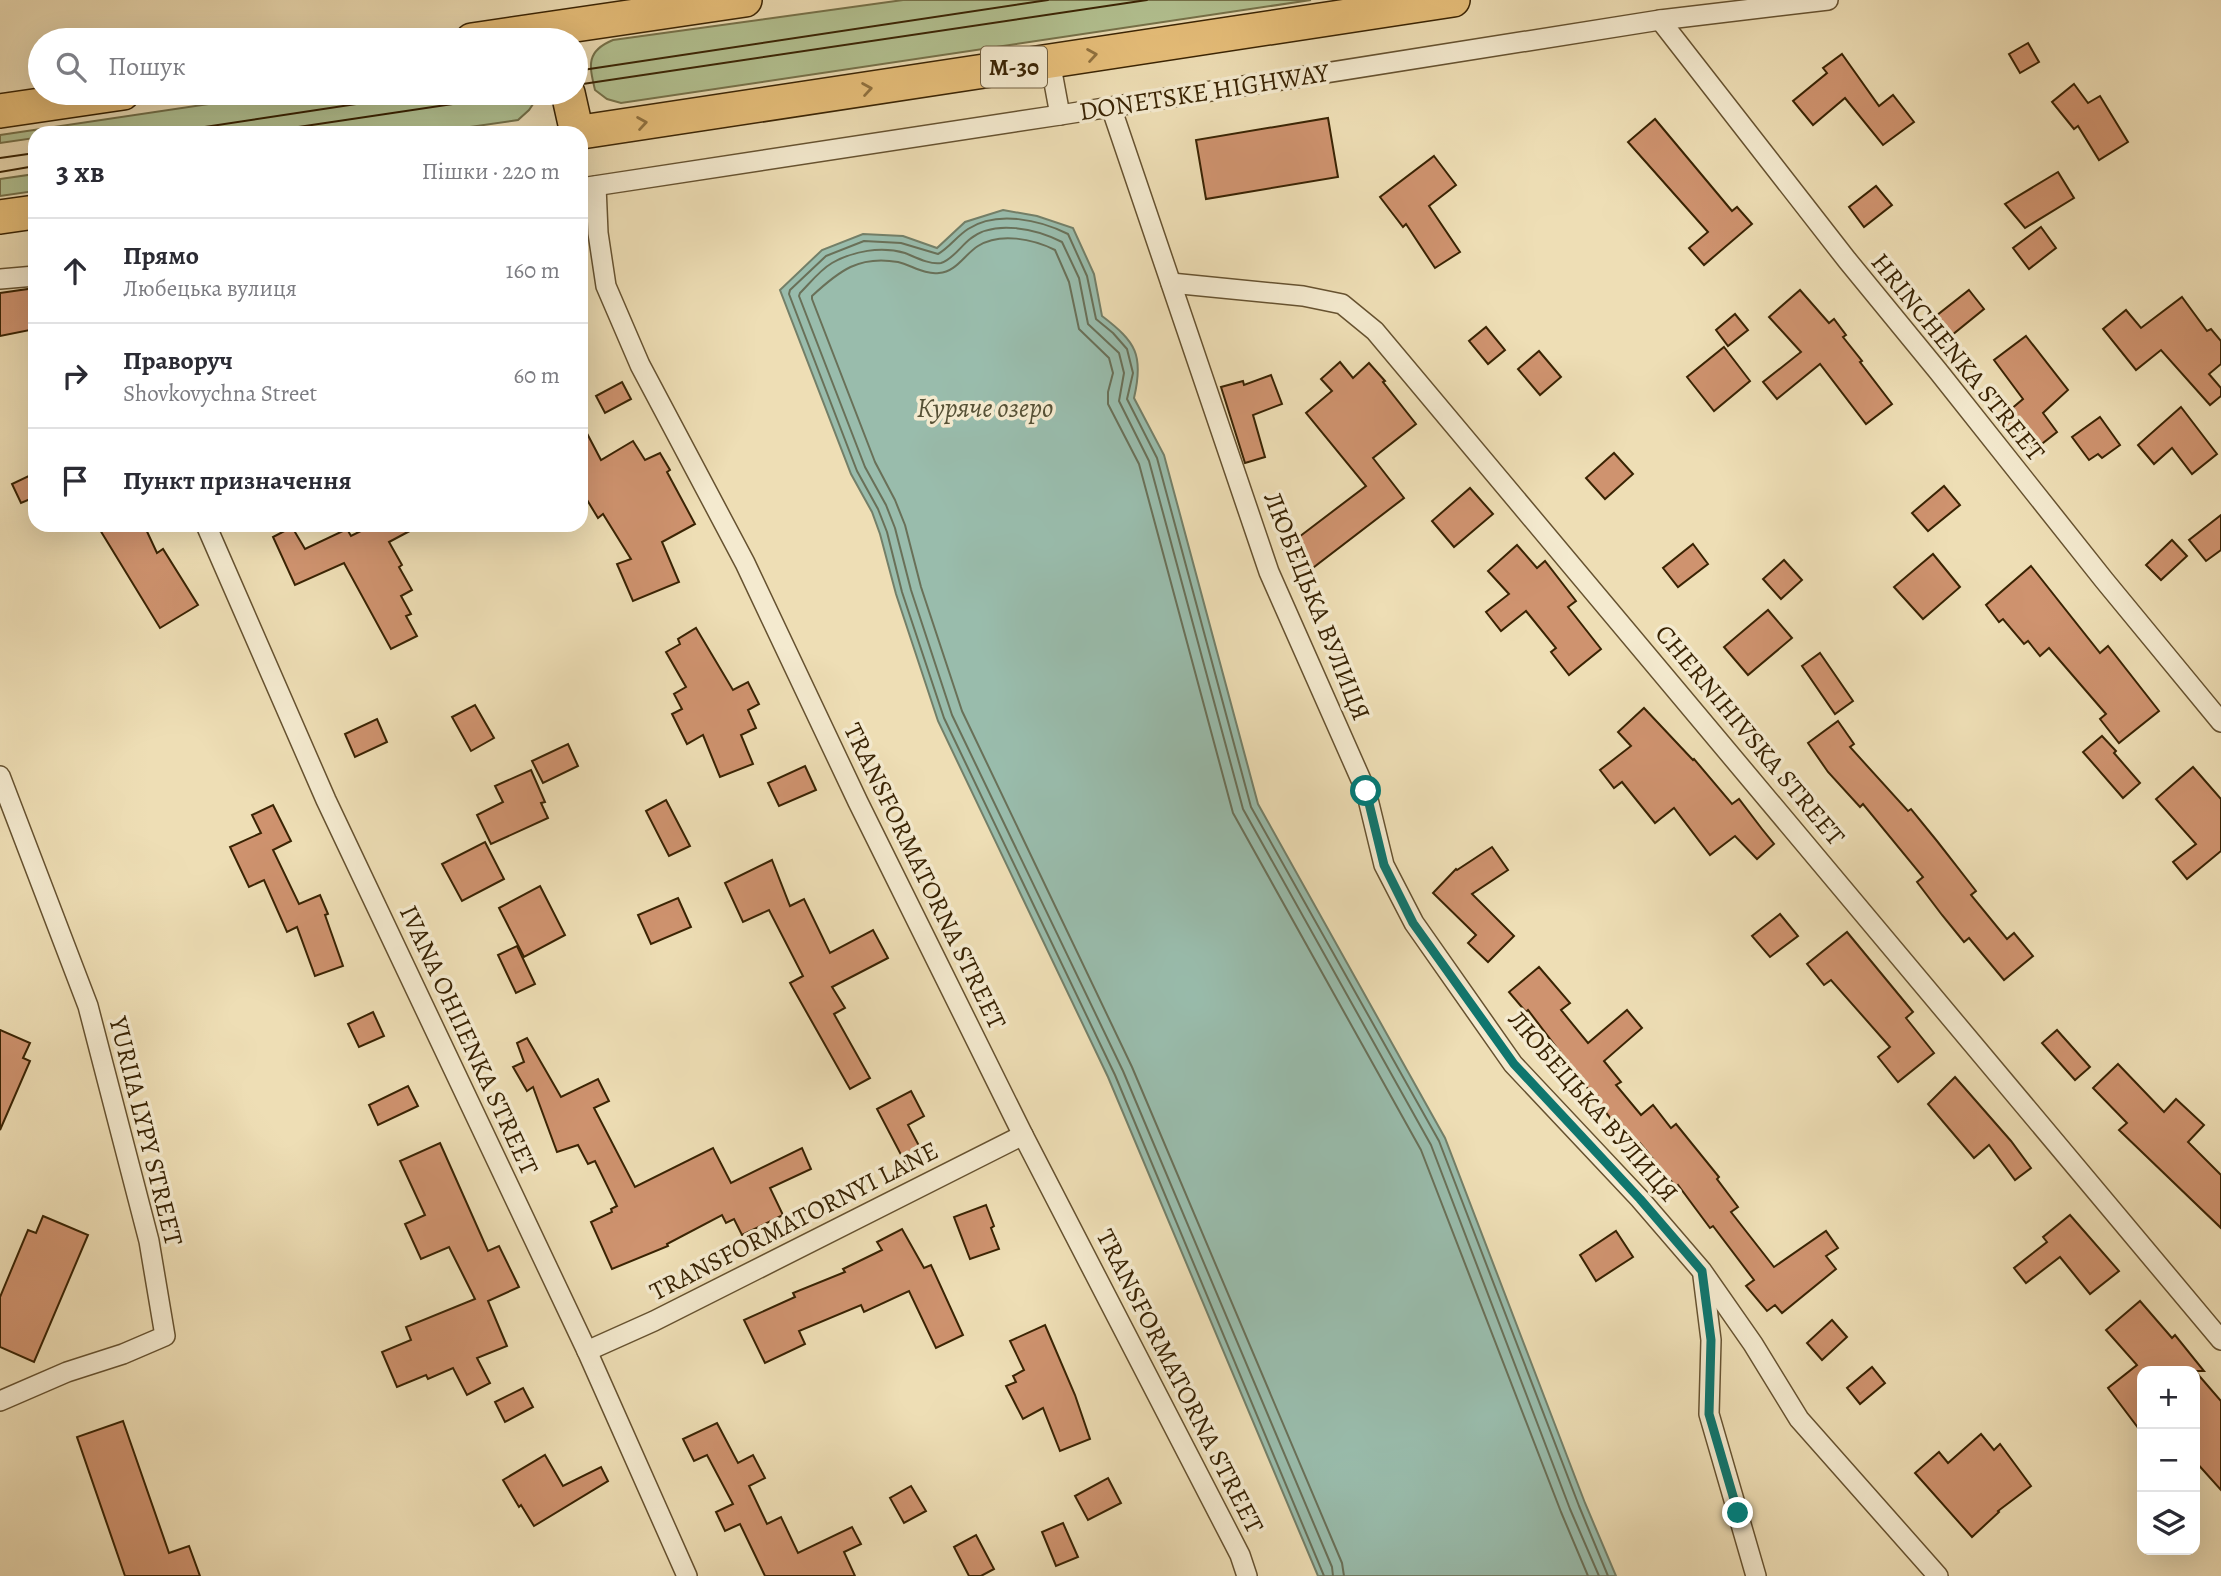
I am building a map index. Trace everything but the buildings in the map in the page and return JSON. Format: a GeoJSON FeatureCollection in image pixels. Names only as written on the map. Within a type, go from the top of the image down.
{"type":"FeatureCollection","features":[{"type":"Feature","properties":{"kind":"highway"},"geometry":{"type":"LineString","coordinates":[[588,29],[745,0]]}},
{"type":"Feature","properties":{"kind":"highway","name":"DONETSKE HIGHWAY"},"geometry":{"type":"LineString","coordinates":[[588,131],[1453,0]]}},
{"type":"Feature","properties":{"kind":"highway"},"geometry":{"type":"LineString","coordinates":[[0,111],[41,105]]}},
{"type":"Feature","properties":{"kind":"highway"},"geometry":{"type":"LineString","coordinates":[[570,105],[575,126]]}},
{"type":"Feature","properties":{"kind":"highway"},"geometry":{"type":"LineString","coordinates":[[0,217],[28,213]]}},
{"type":"Feature","properties":{"kind":"street","name":"DONETSKE HIGHWAY"},"geometry":{"type":"LineString","coordinates":[[589,187],[1060,116],[1660,20],[1828,0]]}},
{"type":"Feature","properties":{"kind":"street","name":"HRINCHENKA STREET"},"geometry":{"type":"LineString","coordinates":[[1660,20],[1847,260],[2221,722]]}},
{"type":"Feature","properties":{"kind":"street"},"geometry":{"type":"LineString","coordinates":[[1050,61],[1060,116]]}},
{"type":"Feature","properties":{"kind":"street","name":"ЛЮБЕЦЬКА ВУЛИЦЯ"},"geometry":{"type":"LineString","coordinates":[[1111,107],[1269,572],[1366,791],[1384,865],[1413,923],[1514,1064],[1640,1199],[1702,1271],[1753,1344],[1799,1419],[1938,1576]]}},
{"type":"Feature","properties":{"kind":"street","name":"TRANSFORMATORNA STREET"},"geometry":{"type":"LineString","coordinates":[[589,187],[607,286],[640,365],[745,563],[858,802],[1023,1135],[1240,1555],[1247,1576]]}},
{"type":"Feature","properties":{"kind":"street"},"geometry":{"type":"LineString","coordinates":[[0,279],[28,277]]}},
{"type":"Feature","properties":{"kind":"street","name":"CHERNIHIVSKA STREET"},"geometry":{"type":"LineString","coordinates":[[1171,283],[1303,296],[1342,304],[1375,331],[2221,1340]]}},
{"type":"Feature","properties":{"kind":"street","name":"IVANA OHIIENKA STREET"},"geometry":{"type":"LineString","coordinates":[[209,532],[326,800],[586,1350],[687,1576]]}},
{"type":"Feature","properties":{"kind":"street","name":"YURIIA LYPY STREET"},"geometry":{"type":"LineString","coordinates":[[0,776],[88,1006],[149,1241],[165,1336],[123,1354],[67,1372],[0,1401]]}},
{"type":"Feature","properties":{"kind":"street","name":"TRANSFORMATORNYI LANE"},"geometry":{"type":"LineString","coordinates":[[586,1350],[654,1321],[1023,1135]]}},
{"type":"Feature","properties":{"kind":"street"},"geometry":{"type":"LineString","coordinates":[[1702,1271],[1711,1340],[1709,1414],[1756,1576]]}},
{"type":"Feature","properties":{"kind":"green space"},"geometry":{"type":"Polygon","coordinates":[[[903,0],[1311,0],[621,103],[607,99],[595,90],[591,73],[594,54],[604,44],[613,40],[903,0]]]}},
{"type":"Feature","properties":{"kind":"green space"},"geometry":{"type":"Polygon","coordinates":[[[202,105],[532,105],[518,120],[476,126],[61,126],[202,105]]]}},
{"type":"Feature","properties":{"kind":"green space"},"geometry":{"type":"Polygon","coordinates":[[[28,131],[28,139],[0,143],[0,135],[28,131]]]}},
{"type":"Feature","properties":{"kind":"green space"},"geometry":{"type":"Polygon","coordinates":[[[28,175],[28,192],[0,196],[0,179],[28,175]]]}},
{"type":"Feature","properties":{"kind":"water","name":"Куряче озеро"},"geometry":{"type":"Polygon","coordinates":[[[1003,210],[1037,216],[1073,228],[1094,274],[1102,316],[1130,342],[1138,371],[1134,398],[1164,455],[1258,804],[1445,1138],[1585,1503],[1616,1576],[1318,1576],[1108,1077],[938,721],[872,512],[851,474],[780,290],[822,250],[863,234],[903,236],[937,248],[965,222],[1003,210]]]}},
{"type":"Feature","properties":{"kind":"tram line"},"geometry":{"type":"LineString","coordinates":[[588,69],[1048,0]]}},
{"type":"Feature","properties":{"kind":"tram line"},"geometry":{"type":"LineString","coordinates":[[588,83],[1147,0]]}},
{"type":"Feature","properties":{"kind":"tram line"},"geometry":{"type":"LineString","coordinates":[[211,126],[350,105]]}},
{"type":"Feature","properties":{"kind":"tram line"},"geometry":{"type":"LineString","coordinates":[[305,126],[446,105]]}},
{"type":"Feature","properties":{"kind":"tram line"},"geometry":{"type":"LineString","coordinates":[[0,158],[28,154]]}},
{"type":"Feature","properties":{"kind":"tram line"},"geometry":{"type":"LineString","coordinates":[[0,172],[28,167]]}},
{"type":"Feature","properties":{"kind":"route"},"geometry":{"type":"LineString","coordinates":[[1366,791],[1384,865],[1413,923],[1514,1064],[1640,1199],[1702,1271],[1711,1340],[1709,1414],[1738,1513]]}}]}
